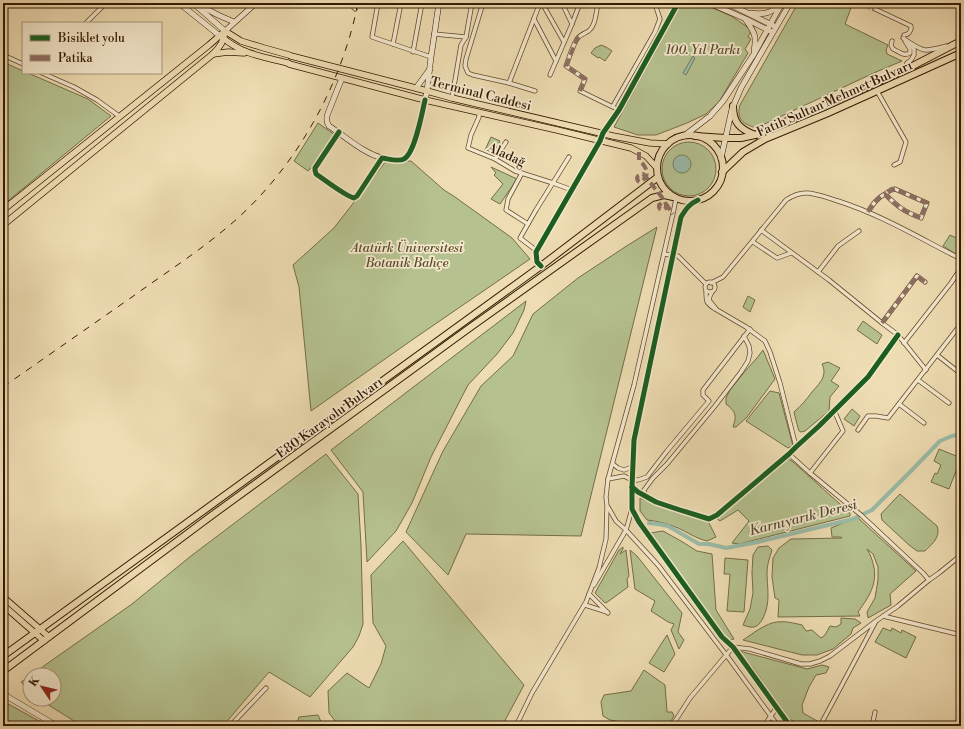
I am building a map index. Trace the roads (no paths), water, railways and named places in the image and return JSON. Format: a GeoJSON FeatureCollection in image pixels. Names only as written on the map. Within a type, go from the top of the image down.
{"type":"FeatureCollection","features":[{"type":"Feature","properties":{"kind":"highway","name":"Fatih Sultan Mehmet Bulvarı"},"geometry":{"type":"LineString","coordinates":[[696,136],[741,138],[756,135],[903,71],[961,41]]}},
{"type":"Feature","properties":{"kind":"highway","name":"Fatih Sultan Mehmet Bulvarı"},"geometry":{"type":"LineString","coordinates":[[722,172],[743,152],[765,139],[961,53]]}},
{"type":"Feature","properties":{"kind":"highway"},"geometry":{"type":"LineString","coordinates":[[733,106],[736,122],[742,129],[756,135]]}},
{"type":"Feature","properties":{"kind":"highway"},"geometry":{"type":"LineString","coordinates":[[684,136],[696,136],[704,139],[717,150],[723,165],[720,182],[707,196],[698,200],[681,200],[675,198],[661,185],[658,177],[658,159],[662,151],[675,139],[684,136]]}},
{"type":"Feature","properties":{"kind":"highway","name":"E80 Karayolu Bulvarı"},"geometry":{"type":"LineString","coordinates":[[3,656],[540,266],[658,177]]}},
{"type":"Feature","properties":{"kind":"highway","name":"E80 Karayolu Bulvarı"},"geometry":{"type":"LineString","coordinates":[[3,671],[211,516],[461,334],[652,198],[664,195],[675,198]]}},
{"type":"Feature","properties":{"kind":"main road"},"geometry":{"type":"LineString","coordinates":[[179,3],[222,37]]}},
{"type":"Feature","properties":{"kind":"main road"},"geometry":{"type":"LineString","coordinates":[[193,3],[225,31]]}},
{"type":"Feature","properties":{"kind":"main road"},"geometry":{"type":"LineString","coordinates":[[193,3],[198,4],[218,16],[234,22]]}},
{"type":"Feature","properties":{"kind":"main road"},"geometry":{"type":"LineString","coordinates":[[3,226],[220,47],[225,31],[256,3]]}},
{"type":"Feature","properties":{"kind":"main road"},"geometry":{"type":"LineString","coordinates":[[342,78],[330,105],[326,119],[329,126],[374,156],[395,160],[402,160],[406,157],[410,153],[419,126],[427,91],[438,3]]}},
{"type":"Feature","properties":{"kind":"main road"},"geometry":{"type":"LineString","coordinates":[[709,3],[746,19],[773,33]]}},
{"type":"Feature","properties":{"kind":"main road"},"geometry":{"type":"LineString","coordinates":[[727,3],[776,27]]}},
{"type":"Feature","properties":{"kind":"main road"},"geometry":{"type":"LineString","coordinates":[[743,11],[759,14],[768,13],[782,3]]}},
{"type":"Feature","properties":{"kind":"main road"},"geometry":{"type":"LineString","coordinates":[[684,136],[710,116],[723,101],[754,54],[782,3]]}},
{"type":"Feature","properties":{"kind":"main road"},"geometry":{"type":"LineString","coordinates":[[721,158],[732,109],[741,88],[790,3]]}},
{"type":"Feature","properties":{"kind":"main road"},"geometry":{"type":"LineString","coordinates":[[746,19],[754,33],[756,41],[754,54]]}},
{"type":"Feature","properties":{"kind":"main road","name":"Terminal Caddesi"},"geometry":{"type":"LineString","coordinates":[[225,31],[242,41],[264,48],[452,98],[603,133],[650,143],[668,144]]}},
{"type":"Feature","properties":{"kind":"main road"},"geometry":{"type":"LineString","coordinates":[[3,210],[119,116],[222,37]]}},
{"type":"Feature","properties":{"kind":"main road","name":"Terminal Caddesi"},"geometry":{"type":"LineString","coordinates":[[222,37],[248,53],[425,100],[631,148],[646,156],[657,168]]}},
{"type":"Feature","properties":{"kind":"main road"},"geometry":{"type":"LineString","coordinates":[[212,54],[228,52],[248,53]]}},
{"type":"Feature","properties":{"kind":"main road"},"geometry":{"type":"LineString","coordinates":[[288,63],[291,63],[293,60],[293,57],[290,55]]}},
{"type":"Feature","properties":{"kind":"main road"},"geometry":{"type":"LineString","coordinates":[[416,88],[430,69]]}},
{"type":"Feature","properties":{"kind":"main road"},"geometry":{"type":"LineString","coordinates":[[339,132],[315,170],[316,174],[351,197],[354,198],[357,196],[382,158]]}},
{"type":"Feature","properties":{"kind":"main road"},"geometry":{"type":"LineString","coordinates":[[29,189],[37,198]]}},
{"type":"Feature","properties":{"kind":"main road"},"geometry":{"type":"LineString","coordinates":[[3,597],[46,639]]}},
{"type":"Feature","properties":{"kind":"main road"},"geometry":{"type":"LineString","coordinates":[[3,605],[37,631]]}},
{"type":"Feature","properties":{"kind":"main road"},"geometry":{"type":"LineString","coordinates":[[3,692],[5,697],[57,726]]}},
{"type":"Feature","properties":{"kind":"street"},"geometry":{"type":"LineString","coordinates":[[87,22],[106,3]]}},
{"type":"Feature","properties":{"kind":"street"},"geometry":{"type":"LineString","coordinates":[[350,3],[355,10]]}},
{"type":"Feature","properties":{"kind":"street"},"geometry":{"type":"LineString","coordinates":[[378,3],[372,37],[431,57]]}},
{"type":"Feature","properties":{"kind":"street"},"geometry":{"type":"LineString","coordinates":[[393,44],[401,3]]}},
{"type":"Feature","properties":{"kind":"street"},"geometry":{"type":"LineString","coordinates":[[413,52],[422,3]]}},
{"type":"Feature","properties":{"kind":"street"},"geometry":{"type":"LineString","coordinates":[[452,98],[461,45],[466,37],[472,3]]}},
{"type":"Feature","properties":{"kind":"street"},"geometry":{"type":"LineString","coordinates":[[483,3],[466,59],[465,66],[468,73],[473,76],[509,83],[535,91]]}},
{"type":"Feature","properties":{"kind":"street"},"geometry":{"type":"LineString","coordinates":[[509,83],[541,3]]}},
{"type":"Feature","properties":{"kind":"street"},"geometry":{"type":"LineString","coordinates":[[541,3],[564,42]]}},
{"type":"Feature","properties":{"kind":"street"},"geometry":{"type":"LineString","coordinates":[[562,3],[572,24]]}},
{"type":"Feature","properties":{"kind":"street"},"geometry":{"type":"LineString","coordinates":[[598,3],[595,20],[588,32],[581,34],[577,39],[566,66],[585,78],[580,91],[619,110]]}},
{"type":"Feature","properties":{"kind":"street"},"geometry":{"type":"LineString","coordinates":[[540,266],[537,262],[536,252],[600,141],[603,133],[619,110],[678,3]]}},
{"type":"Feature","properties":{"kind":"street"},"geometry":{"type":"LineString","coordinates":[[550,75],[579,4]]}},
{"type":"Feature","properties":{"kind":"street"},"geometry":{"type":"LineString","coordinates":[[613,106],[655,32],[660,19],[655,4]]}},
{"type":"Feature","properties":{"kind":"street"},"geometry":{"type":"LineString","coordinates":[[874,9],[910,26],[912,29],[907,35],[904,36]]}},
{"type":"Feature","properties":{"kind":"street"},"geometry":{"type":"LineString","coordinates":[[534,18],[556,61]]}},
{"type":"Feature","properties":{"kind":"street"},"geometry":{"type":"LineString","coordinates":[[434,34],[466,37]]}},
{"type":"Feature","properties":{"kind":"street"},"geometry":{"type":"LineString","coordinates":[[892,41],[891,45],[893,49],[904,54],[908,54],[910,53],[910,49],[904,36]]}},
{"type":"Feature","properties":{"kind":"street"},"geometry":{"type":"LineString","coordinates":[[904,36],[915,46],[924,50],[932,50],[953,44]]}},
{"type":"Feature","properties":{"kind":"street"},"geometry":{"type":"LineString","coordinates":[[903,71],[907,63],[914,55],[914,49],[904,36]]}},
{"type":"Feature","properties":{"kind":"street"},"geometry":{"type":"LineString","coordinates":[[3,55],[22,64]]}},
{"type":"Feature","properties":{"kind":"street"},"geometry":{"type":"LineString","coordinates":[[44,74],[74,87],[98,100],[119,116]]}},
{"type":"Feature","properties":{"kind":"street"},"geometry":{"type":"LineString","coordinates":[[877,91],[906,142],[900,162],[894,165]]}},
{"type":"Feature","properties":{"kind":"street","name":"Aladağ"},"geometry":{"type":"LineString","coordinates":[[479,113],[468,148],[495,159],[522,173],[572,190]]}},
{"type":"Feature","properties":{"kind":"street"},"geometry":{"type":"LineString","coordinates":[[495,159],[506,142]]}},
{"type":"Feature","properties":{"kind":"street"},"geometry":{"type":"LineString","coordinates":[[537,251],[520,238],[569,157]]}},
{"type":"Feature","properties":{"kind":"street"},"geometry":{"type":"LineString","coordinates":[[522,173],[508,199],[506,210],[528,224]]}},
{"type":"Feature","properties":{"kind":"street"},"geometry":{"type":"LineString","coordinates":[[868,212],[875,201],[885,194],[891,190],[895,190],[927,203],[921,218],[902,210],[885,194]]}},
{"type":"Feature","properties":{"kind":"street"},"geometry":{"type":"LineString","coordinates":[[706,284],[724,277],[786,200],[794,195],[805,193],[852,205],[961,259]]}},
{"type":"Feature","properties":{"kind":"street"},"geometry":{"type":"LineString","coordinates":[[516,726],[532,693],[585,605],[599,568],[606,539],[606,497],[608,479],[634,385],[674,209],[675,198]]}},
{"type":"Feature","properties":{"kind":"street"},"geometry":{"type":"LineString","coordinates":[[589,594],[626,530],[632,509],[632,467],[634,440],[673,254],[684,211],[692,203],[698,200]]}},
{"type":"Feature","properties":{"kind":"street"},"geometry":{"type":"LineString","coordinates":[[761,230],[829,280],[898,335],[926,370]]}},
{"type":"Feature","properties":{"kind":"street"},"geometry":{"type":"LineString","coordinates":[[818,272],[838,246],[859,231]]}},
{"type":"Feature","properties":{"kind":"street"},"geometry":{"type":"LineString","coordinates":[[753,242],[777,258],[791,253]]}},
{"type":"Feature","properties":{"kind":"street"},"geometry":{"type":"LineString","coordinates":[[664,254],[673,254],[678,256],[706,284],[706,301],[708,305],[750,330],[765,341],[780,382],[796,447]]}},
{"type":"Feature","properties":{"kind":"street"},"geometry":{"type":"LineString","coordinates":[[904,343],[952,283],[961,268]]}},
{"type":"Feature","properties":{"kind":"street"},"geometry":{"type":"LineString","coordinates":[[882,323],[917,276],[925,282]]}},
{"type":"Feature","properties":{"kind":"street"},"geometry":{"type":"LineString","coordinates":[[711,283],[715,287],[710,296],[710,300],[717,310]]}},
{"type":"Feature","properties":{"kind":"street"},"geometry":{"type":"LineString","coordinates":[[706,291],[712,292]]}},
{"type":"Feature","properties":{"kind":"street"},"geometry":{"type":"LineString","coordinates":[[858,430],[868,416],[888,418],[961,325]]}},
{"type":"Feature","properties":{"kind":"street"},"geometry":{"type":"LineString","coordinates":[[715,406],[703,395],[703,390],[750,330]]}},
{"type":"Feature","properties":{"kind":"street"},"geometry":{"type":"LineString","coordinates":[[632,487],[656,502],[709,519],[717,515],[789,454],[819,426],[868,377],[898,335]]}},
{"type":"Feature","properties":{"kind":"street"},"geometry":{"type":"LineString","coordinates":[[645,495],[644,490],[653,478],[667,464],[715,406],[748,361],[750,353],[749,346],[744,336]]}},
{"type":"Feature","properties":{"kind":"street"},"geometry":{"type":"LineString","coordinates":[[937,356],[961,374]]}},
{"type":"Feature","properties":{"kind":"street"},"geometry":{"type":"LineString","coordinates":[[918,380],[949,403]]}},
{"type":"Feature","properties":{"kind":"street"},"geometry":{"type":"LineString","coordinates":[[608,479],[624,476],[632,480],[638,480],[647,477],[709,401]]}},
{"type":"Feature","properties":{"kind":"street"},"geometry":{"type":"LineString","coordinates":[[899,404],[924,424]]}},
{"type":"Feature","properties":{"kind":"street"},"geometry":{"type":"LineString","coordinates":[[810,473],[843,431],[834,410]]}},
{"type":"Feature","properties":{"kind":"street"},"geometry":{"type":"LineString","coordinates":[[789,454],[861,515],[929,580]]}},
{"type":"Feature","properties":{"kind":"street"},"geometry":{"type":"LineString","coordinates":[[613,464],[624,470],[632,467]]}},
{"type":"Feature","properties":{"kind":"street"},"geometry":{"type":"LineString","coordinates":[[607,506],[616,521],[658,565],[778,726]]}},
{"type":"Feature","properties":{"kind":"street"},"geometry":{"type":"LineString","coordinates":[[632,509],[639,522],[722,637],[733,647],[790,726]]}},
{"type":"Feature","properties":{"kind":"street"},"geometry":{"type":"LineString","coordinates":[[733,647],[750,649],[802,664],[810,664],[820,661],[830,656],[898,606],[929,580],[939,574],[961,554]]}},
{"type":"Feature","properties":{"kind":"street"},"geometry":{"type":"LineString","coordinates":[[585,605],[608,613],[589,594]]}},
{"type":"Feature","properties":{"kind":"street"},"geometry":{"type":"LineString","coordinates":[[686,602],[693,597]]}},
{"type":"Feature","properties":{"kind":"street"},"geometry":{"type":"LineString","coordinates":[[883,616],[961,635]]}},
{"type":"Feature","properties":{"kind":"street"},"geometry":{"type":"LineString","coordinates":[[820,726],[876,621]]}},
{"type":"Feature","properties":{"kind":"street"},"geometry":{"type":"LineString","coordinates":[[672,726],[690,698],[733,647]]}},
{"type":"Feature","properties":{"kind":"street"},"geometry":{"type":"LineString","coordinates":[[230,726],[266,688]]}},
{"type":"Feature","properties":{"kind":"street"},"geometry":{"type":"LineString","coordinates":[[764,726],[777,707]]}},
{"type":"Feature","properties":{"kind":"street"},"geometry":{"type":"LineString","coordinates":[[872,726],[875,712]]}},
{"type":"Feature","properties":{"kind":"street"},"geometry":{"type":"LineString","coordinates":[[955,726],[961,715]]}},
{"type":"Feature","properties":{"kind":"street"},"geometry":{"type":"LineString","coordinates":[[787,722],[795,726]]}},
{"type":"Feature","properties":{"kind":"waterway","name":"Karnıyarık Deresi"},"geometry":{"type":"LineString","coordinates":[[649,523],[668,526],[699,544],[709,544],[726,548],[758,542],[853,519],[872,510],[940,441],[961,434]]}},
{"type":"Feature","properties":{"kind":"tunnel"},"geometry":{"type":"LineString","coordinates":[[857,3],[874,10]]}},
{"type":"Feature","properties":{"kind":"railway"},"geometry":{"type":"LineString","coordinates":[[3,387],[200,249],[239,217],[261,195],[281,172],[315,119],[341,62],[351,33],[358,3]]}},
{"type":"Feature","properties":{"kind":"park label","name":"100. Yıl Parkı"},"geometry":{"type":"Point","coordinates":[703,49]}},
{"type":"Feature","properties":{"kind":"park label","name":"Atatürk Üniversitesi Botanik Bahçe"},"geometry":{"type":"Point","coordinates":[407,254]}}]}
